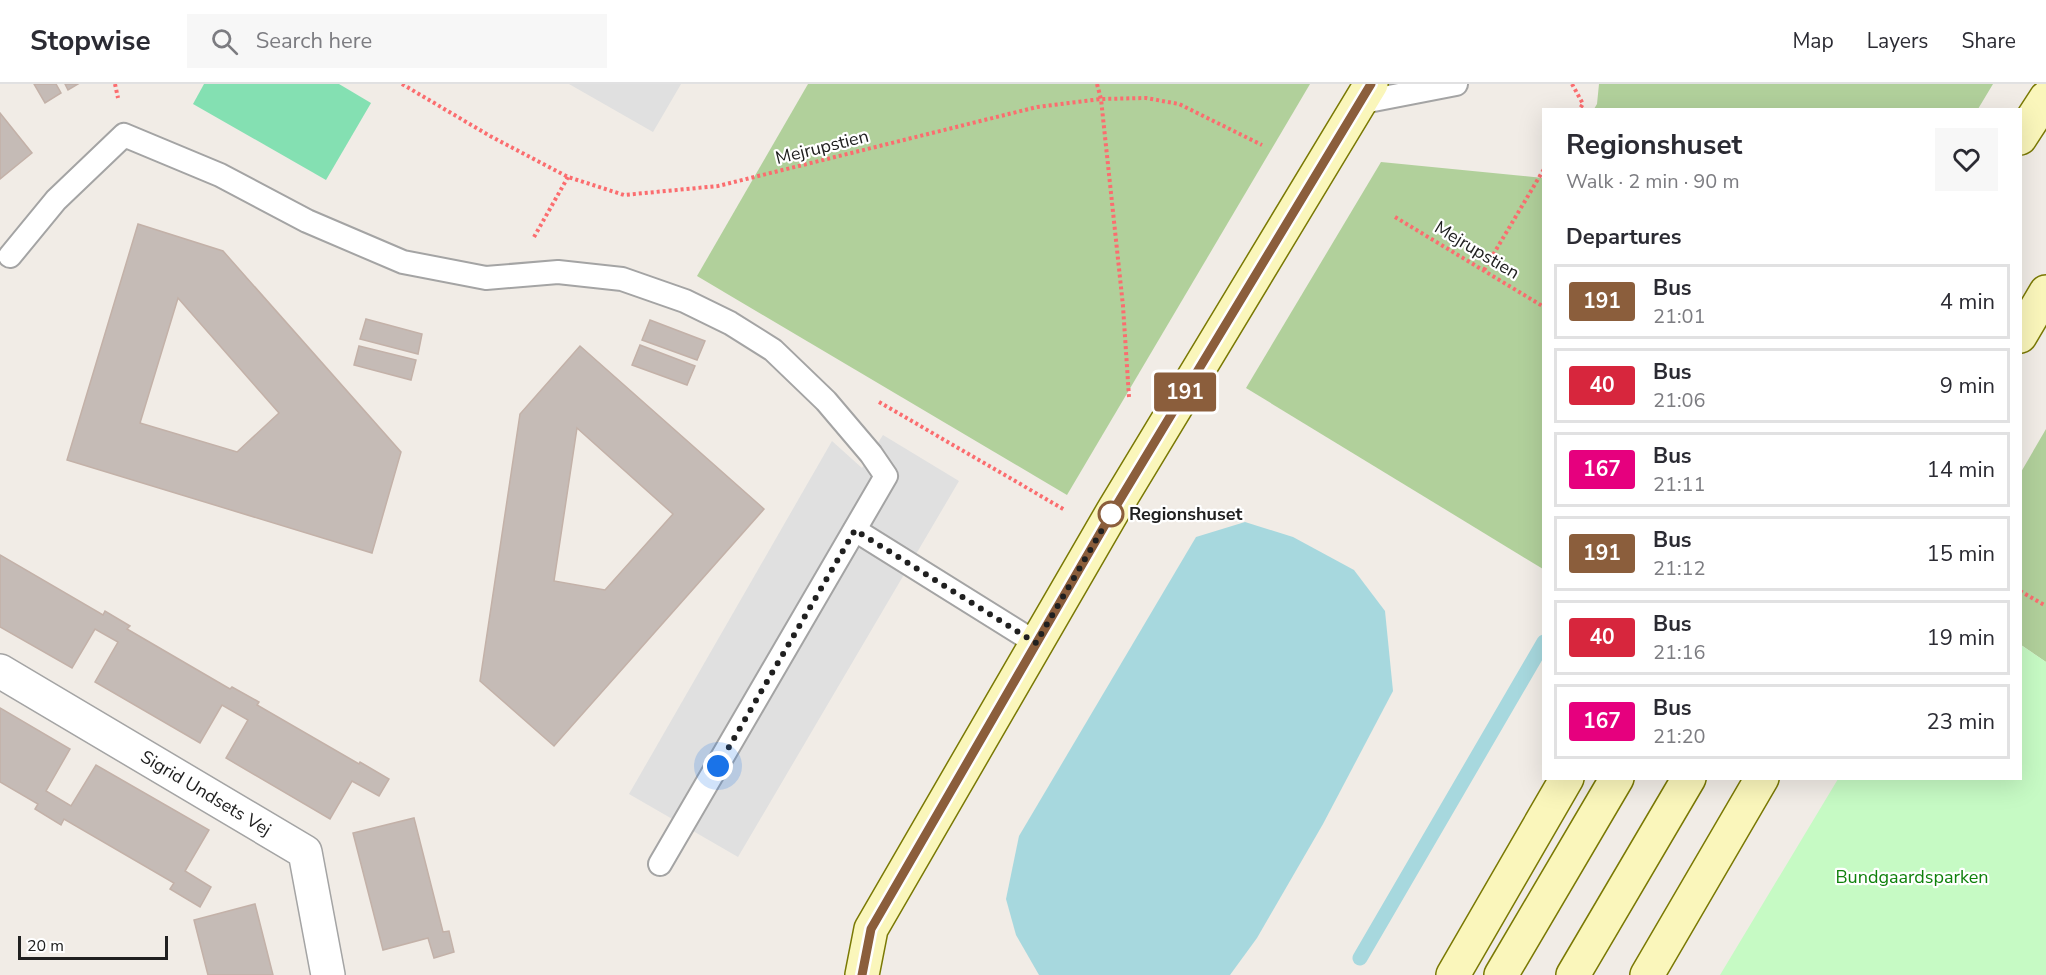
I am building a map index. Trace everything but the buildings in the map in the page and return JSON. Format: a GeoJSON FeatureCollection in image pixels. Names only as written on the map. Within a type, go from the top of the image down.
{"type":"FeatureCollection","features":[{"type":"Feature","properties":{"kind":"main road"},"geometry":{"type":"LineString","coordinates":[[862,975],[871,929],[1102,531],[1365,93]]}},
{"type":"Feature","properties":{"kind":"main road"},"geometry":{"type":"LineString","coordinates":[[2022,135],[2046,98]]}},
{"type":"Feature","properties":{"kind":"main road"},"geometry":{"type":"LineString","coordinates":[[2022,333],[2046,292]]}},
{"type":"Feature","properties":{"kind":"main road"},"geometry":{"type":"LineString","coordinates":[[1453,975],[1566,780]]}},
{"type":"Feature","properties":{"kind":"main road"},"geometry":{"type":"LineString","coordinates":[[1501,975],[1616,780]]}},
{"type":"Feature","properties":{"kind":"main road"},"geometry":{"type":"LineString","coordinates":[[1574,975],[1688,780]]}},
{"type":"Feature","properties":{"kind":"main road"},"geometry":{"type":"LineString","coordinates":[[1647,975],[1761,780]]}},
{"type":"Feature","properties":{"kind":"street","name":"Sigrid Undsets Vej"},"geometry":{"type":"LineString","coordinates":[[0,671],[305,852],[328,975]]}},
{"type":"Feature","properties":{"kind":"lane"},"geometry":{"type":"LineString","coordinates":[[1365,93],[1456,84]]}},
{"type":"Feature","properties":{"kind":"lane"},"geometry":{"type":"LineString","coordinates":[[10,256],[56,200],[124,135],[220,175],[307,221],[403,262],[486,278],[558,272],[622,279],[686,301],[730,322],[773,350],[826,401],[872,454],[886,476],[660,864]]}},
{"type":"Feature","properties":{"kind":"lane"},"geometry":{"type":"LineString","coordinates":[[855,530],[1036,643]]}},
{"type":"Feature","properties":{"kind":"path","name":"Mejrupstien"},"geometry":{"type":"LineString","coordinates":[[402,84],[490,136],[567,177],[624,195],[718,186],[1037,107],[1101,99],[1146,98],[1179,104],[1262,145]]}},
{"type":"Feature","properties":{"kind":"path"},"geometry":{"type":"LineString","coordinates":[[1097,84],[1101,99],[1123,306],[1130,408]]}},
{"type":"Feature","properties":{"kind":"path"},"geometry":{"type":"LineString","coordinates":[[1572,84],[1582,104],[1580,108]]}},
{"type":"Feature","properties":{"kind":"path"},"geometry":{"type":"LineString","coordinates":[[1484,270],[1542,172]]}},
{"type":"Feature","properties":{"kind":"path"},"geometry":{"type":"LineString","coordinates":[[516,276],[538,228],[567,177]]}},
{"type":"Feature","properties":{"kind":"path","name":"Mejrupstien"},"geometry":{"type":"LineString","coordinates":[[1395,217],[1542,306]]}},
{"type":"Feature","properties":{"kind":"path"},"geometry":{"type":"LineString","coordinates":[[826,401],[880,402],[1102,531]]}},
{"type":"Feature","properties":{"kind":"path"},"geometry":{"type":"LineString","coordinates":[[2022,592],[2046,606]]}},
{"type":"Feature","properties":{"kind":"green space"},"geometry":{"type":"Polygon","coordinates":[[[204,84],[339,84],[371,103],[326,180],[193,104],[204,84]]]}},
{"type":"Feature","properties":{"kind":"green space"},"geometry":{"type":"Polygon","coordinates":[[[808,84],[1310,84],[1067,495],[697,276],[808,84]]]}},
{"type":"Feature","properties":{"kind":"green space"},"geometry":{"type":"Polygon","coordinates":[[[1599,84],[1993,84],[1979,108],[1595,108],[1599,84]]]}},
{"type":"Feature","properties":{"kind":"green space"},"geometry":{"type":"Polygon","coordinates":[[[1381,162],[1542,178],[1542,568],[1246,388],[1381,162]]]}},
{"type":"Feature","properties":{"kind":"green space"},"geometry":{"type":"Polygon","coordinates":[[[2046,429],[2046,662],[2022,646],[2022,470],[2046,429]]]}},
{"type":"Feature","properties":{"kind":"green space","name":"Bundgaardsparken"},"geometry":{"type":"Polygon","coordinates":[[[2022,646],[2046,662],[2046,975],[1720,975],[1837,780],[2022,780],[2022,646]]]}},
{"type":"Feature","properties":{"kind":"shaded area"},"geometry":{"type":"Polygon","coordinates":[[[569,84],[681,84],[653,132],[569,84]]]}},
{"type":"Feature","properties":{"kind":"shaded area"},"geometry":{"type":"Polygon","coordinates":[[[883,435],[959,481],[738,857],[629,794],[832,441],[862,468],[883,435]]]}},
{"type":"Feature","properties":{"kind":"water"},"geometry":{"type":"Polygon","coordinates":[[[1245,522],[1293,537],[1354,570],[1385,611],[1393,691],[1323,824],[1257,938],[1230,975],[1039,975],[1016,935],[1006,899],[1019,836],[1196,537],[1245,522]]]}},
{"type":"Feature","properties":{"kind":"waterway"},"geometry":{"type":"LineString","coordinates":[[1360,958],[1542,645]]}},
{"type":"Feature","properties":{"kind":"bus line","name":"191"},"geometry":{"type":"LineString","coordinates":[[862,975],[871,929],[1113,511],[1371,84]]}},
{"type":"Feature","properties":{"kind":"place","name":"Regionshuset"},"geometry":{"type":"Point","coordinates":[1111,514]}},
{"type":"Feature","properties":{"kind":"route"},"geometry":{"type":"LineString","coordinates":[[718,766],[855,530],[1036,643],[1113,511],[1111,514]]}}]}
